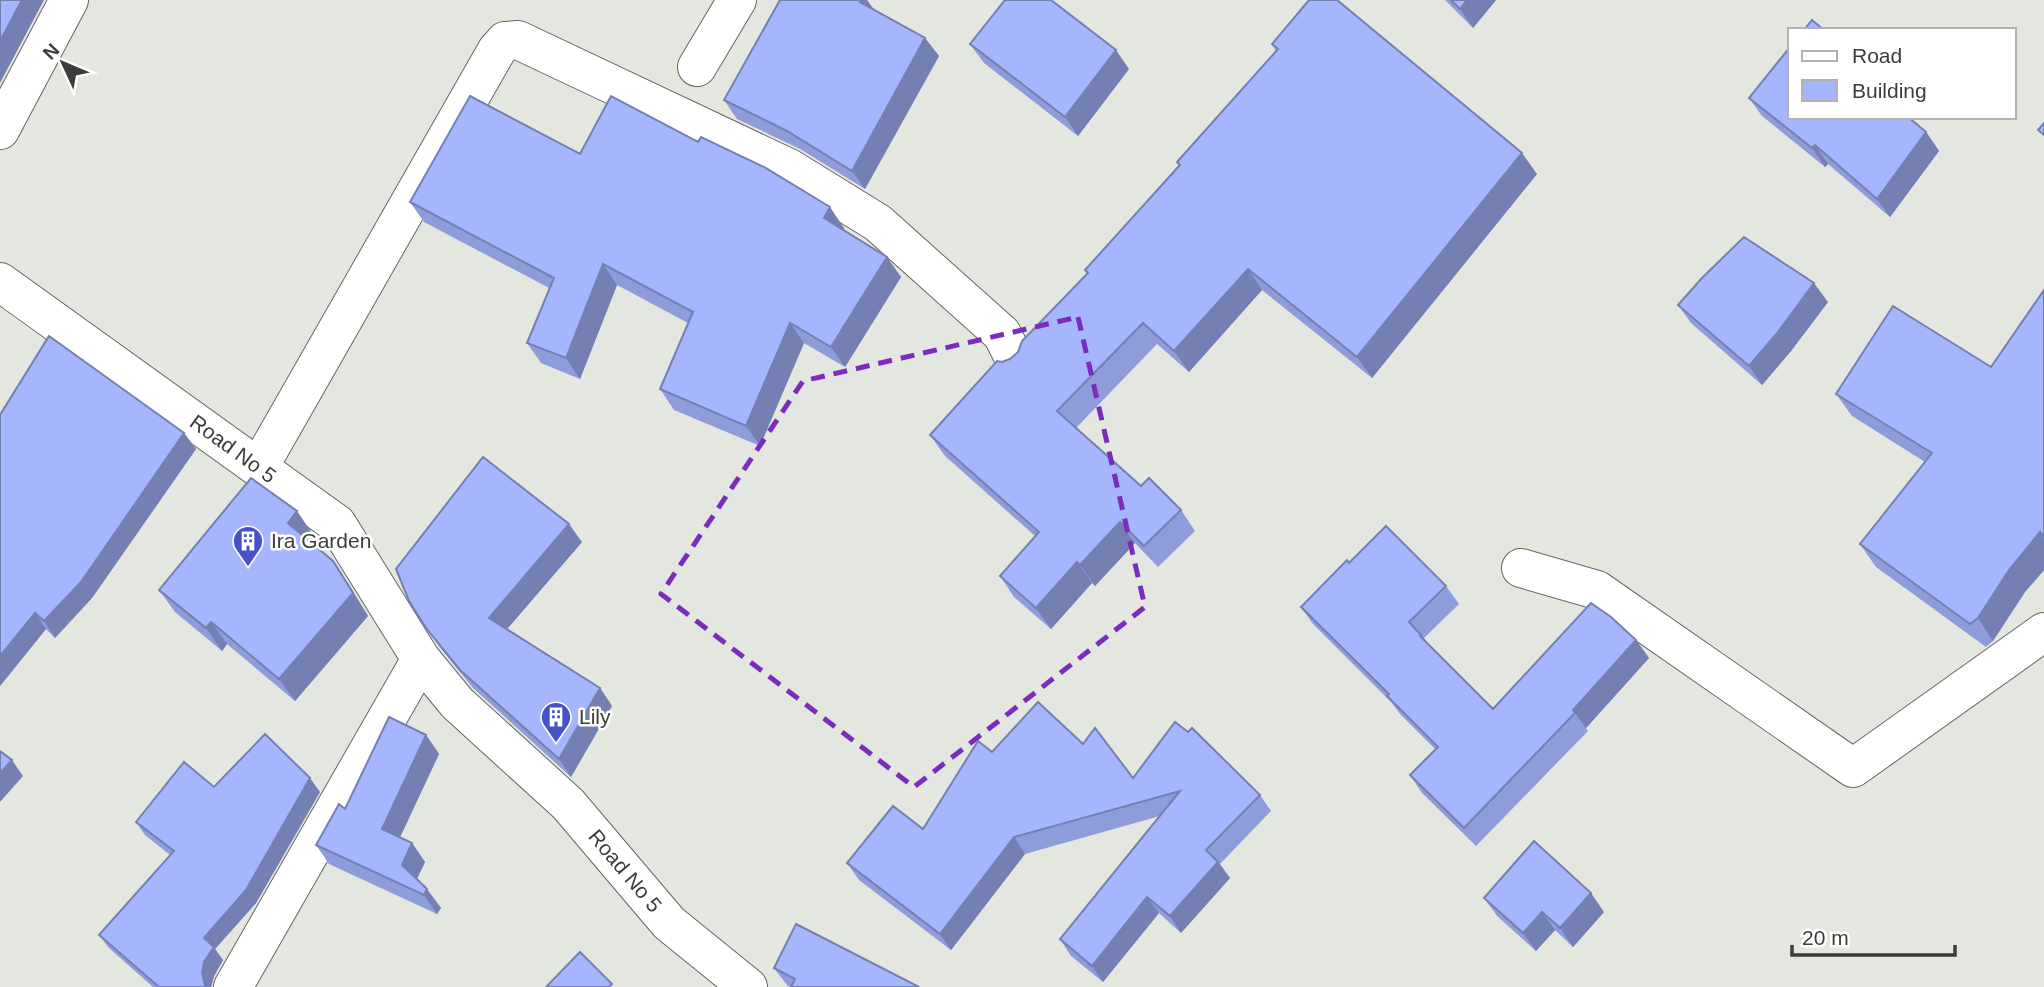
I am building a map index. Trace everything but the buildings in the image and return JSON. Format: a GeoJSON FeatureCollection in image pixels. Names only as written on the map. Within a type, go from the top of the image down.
{"type":"FeatureCollection","features":[{"type":"Feature","properties":{"kind":"street"},"geometry":{"type":"LineString","coordinates":[[0,130],[69,0]]}},
{"type":"Feature","properties":{"kind":"street"},"geometry":{"type":"LineString","coordinates":[[697,66],[737,0]]}},
{"type":"Feature","properties":{"kind":"street"},"geometry":{"type":"LineString","coordinates":[[259,467],[497,50],[505,41],[518,40],[789,168],[867,216],[1002,334],[1014,360]]}},
{"type":"Feature","properties":{"kind":"street","name":"Road No 5"},"geometry":{"type":"LineString","coordinates":[[0,282],[337,524],[421,659],[457,704],[568,804],[669,923],[748,987]]}},
{"type":"Feature","properties":{"kind":"street"},"geometry":{"type":"LineString","coordinates":[[1521,568],[1597,590],[1853,768],[2044,632]]}},
{"type":"Feature","properties":{"kind":"street"},"geometry":{"type":"LineString","coordinates":[[233,987],[421,659]]}},
{"type":"Feature","properties":{"kind":"highlighted area"},"geometry":{"type":"Polygon","coordinates":[[[1078,317],[1145,607],[914,787],[661,594],[803,381],[1078,317]]]}},
{"type":"Feature","properties":{"kind":"place","name":"Ira Garden"},"geometry":{"type":"Point","coordinates":[248,568]}},
{"type":"Feature","properties":{"kind":"place","name":"Lily"},"geometry":{"type":"Point","coordinates":[556,744]}}]}
